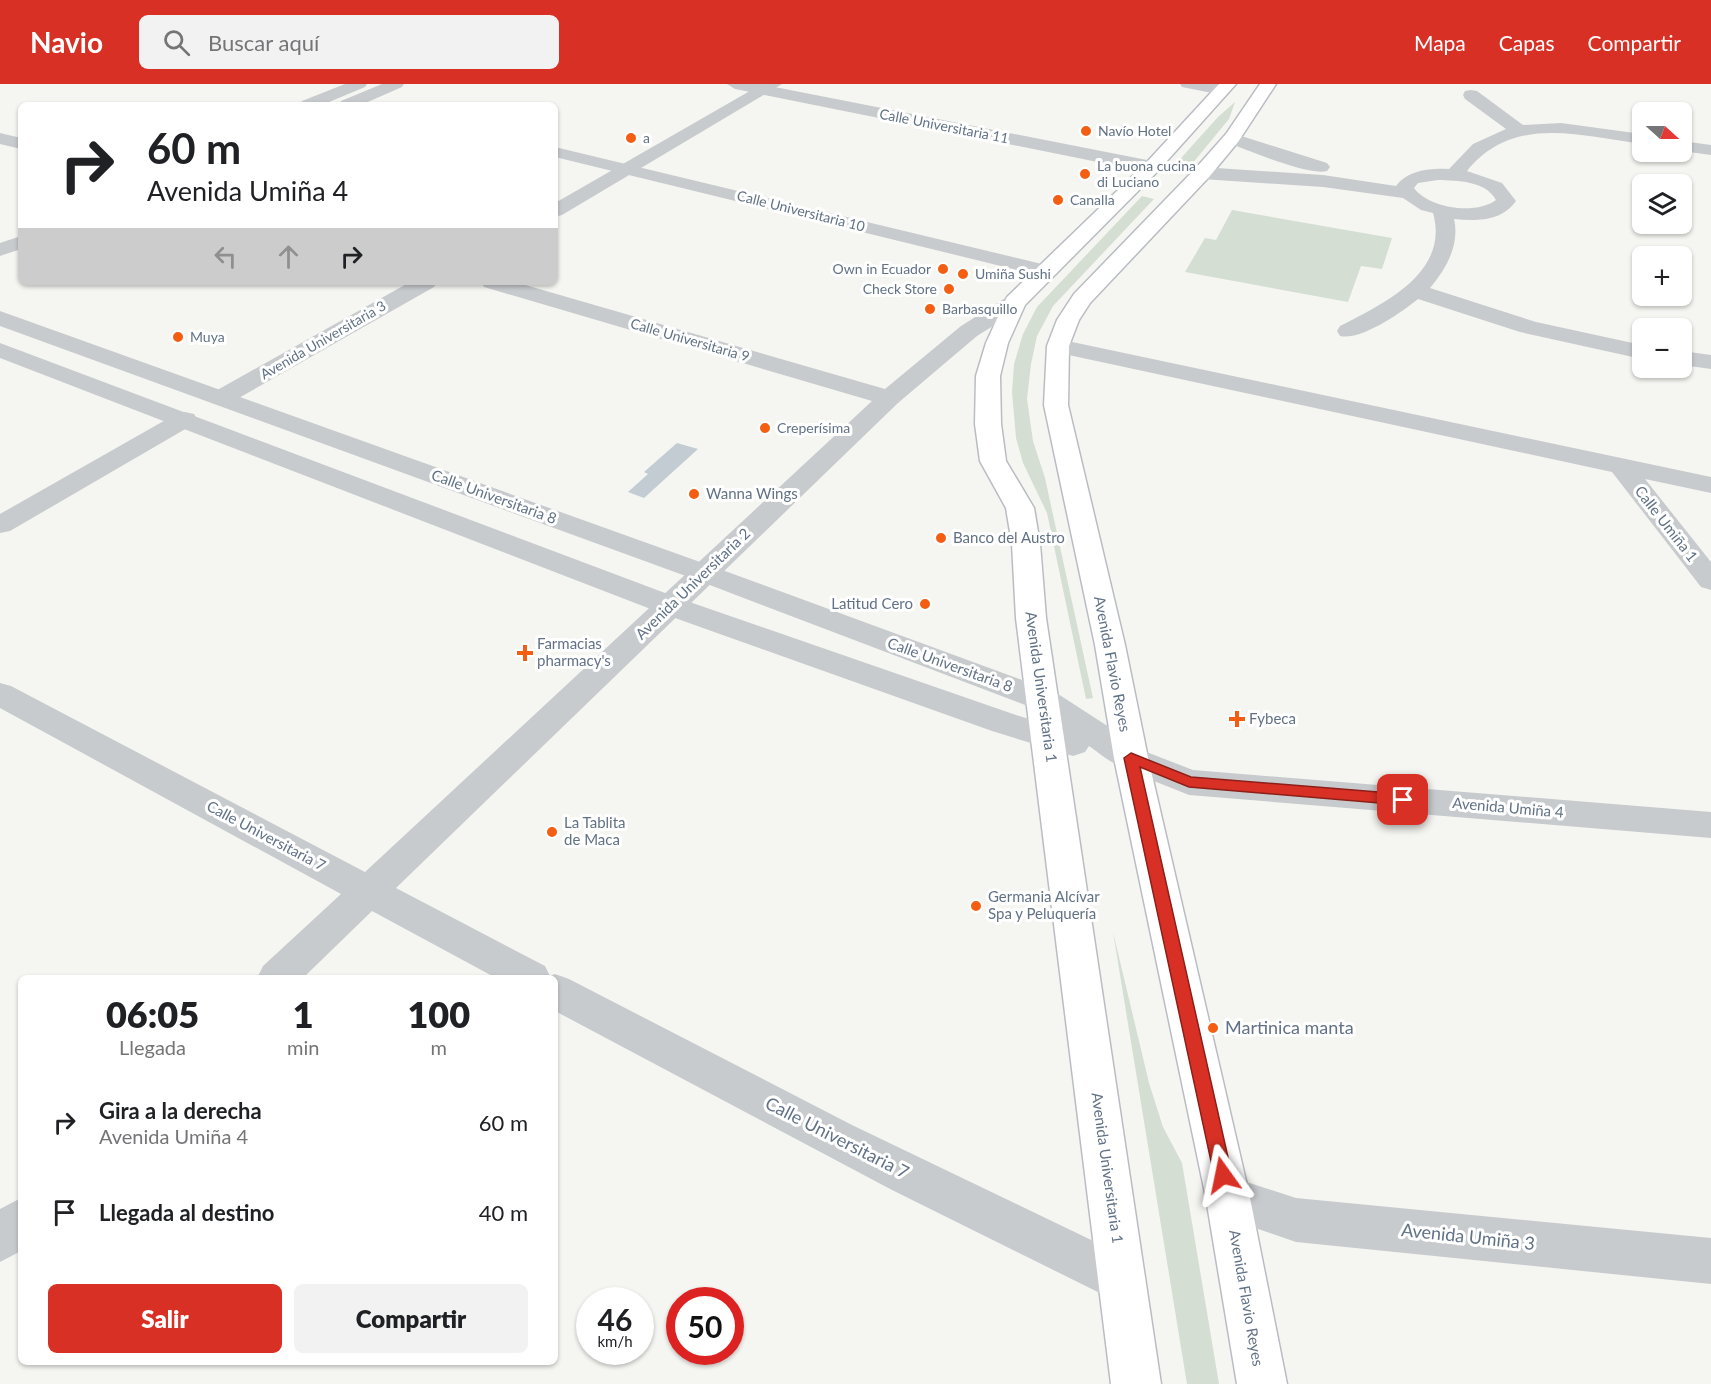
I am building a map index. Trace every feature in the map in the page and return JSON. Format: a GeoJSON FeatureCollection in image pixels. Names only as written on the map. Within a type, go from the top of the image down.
{"type":"FeatureCollection","features":[{"type":"Feature","properties":{"kind":"main road","name":"Avenida Flavio Reyes"},"geometry":{"type":"LineString","coordinates":[[1262,1384],[1228,1198],[1131,758],[1110,645],[1056,405],[1058,346],[1068,320],[1083,299],[1232,138],[1268,84]]}},
{"type":"Feature","properties":{"kind":"main road","name":"Avenida Universitaria 1"},"geometry":{"type":"LineString","coordinates":[[1136,1384],[1031,618],[1026,544],[1020,508],[993,461],[988,424],[987,376],[997,343],[1015,302],[1152,167],[1225,87]]}},
{"type":"Feature","properties":{"kind":"street"},"geometry":{"type":"LineString","coordinates":[[315,102],[359,84]]}},
{"type":"Feature","properties":{"kind":"street"},"geometry":{"type":"LineString","coordinates":[[357,102],[396,84]]}},
{"type":"Feature","properties":{"kind":"street","name":"Calle Universitaria 11"},"geometry":{"type":"LineString","coordinates":[[735,84],[769,87],[1152,167]]}},
{"type":"Feature","properties":{"kind":"street"},"geometry":{"type":"LineString","coordinates":[[1188,84],[1225,87]]}},
{"type":"Feature","properties":{"kind":"street"},"geometry":{"type":"LineString","coordinates":[[558,209],[769,87]]}},
{"type":"Feature","properties":{"kind":"street"},"geometry":{"type":"LineString","coordinates":[[1471,94],[1518,130]]}},
{"type":"Feature","properties":{"kind":"street"},"geometry":{"type":"LineString","coordinates":[[1454,175],[1481,146],[1518,130],[1576,130],[1632,138]]}},
{"type":"Feature","properties":{"kind":"street"},"geometry":{"type":"LineString","coordinates":[[0,138],[18,143]]}},
{"type":"Feature","properties":{"kind":"street"},"geometry":{"type":"LineString","coordinates":[[1232,138],[1294,160],[1325,175]]}},
{"type":"Feature","properties":{"kind":"street"},"geometry":{"type":"LineString","coordinates":[[1692,147],[1711,150]]}},
{"type":"Feature","properties":{"kind":"street","name":"Calle Universitaria 10"},"geometry":{"type":"LineString","coordinates":[[558,153],[1046,271]]}},
{"type":"Feature","properties":{"kind":"street"},"geometry":{"type":"LineString","coordinates":[[1202,173],[1325,175],[1409,186],[1431,175],[1454,175],[1489,184],[1504,195],[1506,201],[1496,210],[1486,213],[1442,211],[1423,205],[1409,186]]}},
{"type":"Feature","properties":{"kind":"street"},"geometry":{"type":"LineString","coordinates":[[1348,331],[1417,291],[1435,266],[1447,237],[1447,225],[1442,211]]}},
{"type":"Feature","properties":{"kind":"street"},"geometry":{"type":"LineString","coordinates":[[0,231],[18,223]]}},
{"type":"Feature","properties":{"kind":"street"},"geometry":{"type":"LineString","coordinates":[[0,250],[18,243]]}},
{"type":"Feature","properties":{"kind":"street","name":"Avenida Universitaria 3"},"geometry":{"type":"LineString","coordinates":[[185,418],[421,285]]}},
{"type":"Feature","properties":{"kind":"street","name":"Calle Universitaria 9"},"geometry":{"type":"LineString","coordinates":[[502,285],[889,398]]}},
{"type":"Feature","properties":{"kind":"street"},"geometry":{"type":"LineString","coordinates":[[1417,291],[1511,323],[1632,350]]}},
{"type":"Feature","properties":{"kind":"street","name":"Avenida Universitaria 2"},"geometry":{"type":"LineString","coordinates":[[279,975],[672,606],[889,398],[969,331],[1015,302]]}},
{"type":"Feature","properties":{"kind":"street","name":"Calle Universitaria 8"},"geometry":{"type":"LineString","coordinates":[[0,318],[704,573],[1046,719],[1131,758]]}},
{"type":"Feature","properties":{"kind":"street"},"geometry":{"type":"LineString","coordinates":[[1058,346],[1711,485]]}},
{"type":"Feature","properties":{"kind":"street","name":"Calle Universitaria 8"},"geometry":{"type":"LineString","coordinates":[[0,350],[185,418],[672,606],[1046,719]]}},
{"type":"Feature","properties":{"kind":"street"},"geometry":{"type":"LineString","coordinates":[[1692,359],[1711,362]]}},
{"type":"Feature","properties":{"kind":"street"},"geometry":{"type":"LineString","coordinates":[[0,525],[185,418]]}},
{"type":"Feature","properties":{"kind":"street","name":"Calle Umiña 1"},"geometry":{"type":"LineString","coordinates":[[1621,466],[1711,581]]}},
{"type":"Feature","properties":{"kind":"street"},"geometry":{"type":"LineString","coordinates":[[396,500],[432,475]]}},
{"type":"Feature","properties":{"kind":"street","name":"Calle Universitaria 7"},"geometry":{"type":"LineString","coordinates":[[0,694],[525,975]]}},
{"type":"Feature","properties":{"kind":"street","name":"Avenida Umiña 4"},"geometry":{"type":"LineString","coordinates":[[1131,758],[1189,782],[1711,825]]}},
{"type":"Feature","properties":{"kind":"street","name":"Calle Universitaria 7"},"geometry":{"type":"LineString","coordinates":[[558,993],[697,1067],[1054,1248],[1122,1280]]}},
{"type":"Feature","properties":{"kind":"street","name":"Avenida Umiña 3"},"geometry":{"type":"LineString","coordinates":[[1228,1198],[1296,1221],[1711,1261]]}},
{"type":"Feature","properties":{"kind":"street"},"geometry":{"type":"LineString","coordinates":[[0,1239],[18,1223]]}},
{"type":"Feature","properties":{"kind":"shaded area"},"geometry":{"type":"Polygon","coordinates":[[[1235,102],[1229,119],[1187,170],[1173,167],[1218,117],[1235,102]]]}},
{"type":"Feature","properties":{"kind":"shaded area"},"geometry":{"type":"Polygon","coordinates":[[[1142,196],[1154,199],[1053,306],[1037,336],[1027,399],[1033,441],[1045,478],[1093,698],[1086,699],[1047,513],[1023,463],[1016,438],[1012,392],[1014,364],[1023,334],[1037,307],[1142,196]]]}},
{"type":"Feature","properties":{"kind":"shaded area"},"geometry":{"type":"Polygon","coordinates":[[[1232,210],[1392,238],[1382,269],[1361,266],[1348,302],[1185,272],[1205,238],[1216,240],[1232,210]]]}},
{"type":"Feature","properties":{"kind":"shaded area"},"geometry":{"type":"Polygon","coordinates":[[[677,443],[698,449],[644,498],[628,492],[648,474],[644,472],[677,443]]]}},
{"type":"Feature","properties":{"kind":"shaded area"},"geometry":{"type":"Polygon","coordinates":[[[1113,932],[1149,1083],[1163,1127],[1182,1163],[1219,1384],[1187,1384],[1113,932]]]}},
{"type":"Feature","properties":{"kind":"place","name":"Navío Hotel"},"geometry":{"type":"Point","coordinates":[1086,131]}},
{"type":"Feature","properties":{"kind":"place","name":"a"},"geometry":{"type":"Point","coordinates":[631,138]}},
{"type":"Feature","properties":{"kind":"place","name":"La buona cucina di Luciano"},"geometry":{"type":"Point","coordinates":[1085,174]}},
{"type":"Feature","properties":{"kind":"place","name":"Canalla"},"geometry":{"type":"Point","coordinates":[1058,200]}},
{"type":"Feature","properties":{"kind":"place","name":"Own in Ecuador"},"geometry":{"type":"Point","coordinates":[943,269]}},
{"type":"Feature","properties":{"kind":"place","name":"Umiña Sushi"},"geometry":{"type":"Point","coordinates":[963,274]}},
{"type":"Feature","properties":{"kind":"place","name":"Check Store"},"geometry":{"type":"Point","coordinates":[949,289]}},
{"type":"Feature","properties":{"kind":"place","name":"Barbasquillo"},"geometry":{"type":"Point","coordinates":[930,309]}},
{"type":"Feature","properties":{"kind":"place","name":"Muya"},"geometry":{"type":"Point","coordinates":[178,337]}},
{"type":"Feature","properties":{"kind":"place","name":"Creperísima"},"geometry":{"type":"Point","coordinates":[765,428]}},
{"type":"Feature","properties":{"kind":"place","name":"Wanna Wings"},"geometry":{"type":"Point","coordinates":[694,494]}},
{"type":"Feature","properties":{"kind":"place","name":"Banco del Austro"},"geometry":{"type":"Point","coordinates":[941,538]}},
{"type":"Feature","properties":{"kind":"place","name":"Latitud Cero"},"geometry":{"type":"Point","coordinates":[925,604]}},
{"type":"Feature","properties":{"kind":"place","name":"Farmacias pharmacy's"},"geometry":{"type":"Point","coordinates":[525,653]}},
{"type":"Feature","properties":{"kind":"place","name":"Fybeca"},"geometry":{"type":"Point","coordinates":[1237,719]}},
{"type":"Feature","properties":{"kind":"place","name":"La Tablita de Maca"},"geometry":{"type":"Point","coordinates":[552,832]}},
{"type":"Feature","properties":{"kind":"place","name":"Germania Alcívar Spa y Peluquería"},"geometry":{"type":"Point","coordinates":[976,906]}},
{"type":"Feature","properties":{"kind":"place","name":"Martinica manta"},"geometry":{"type":"Point","coordinates":[1213,1028]}},
{"type":"Feature","properties":{"kind":"route"},"geometry":{"type":"LineString","coordinates":[[1223,1175],[1131,758],[1189,782],[1403,800]]}}]}
